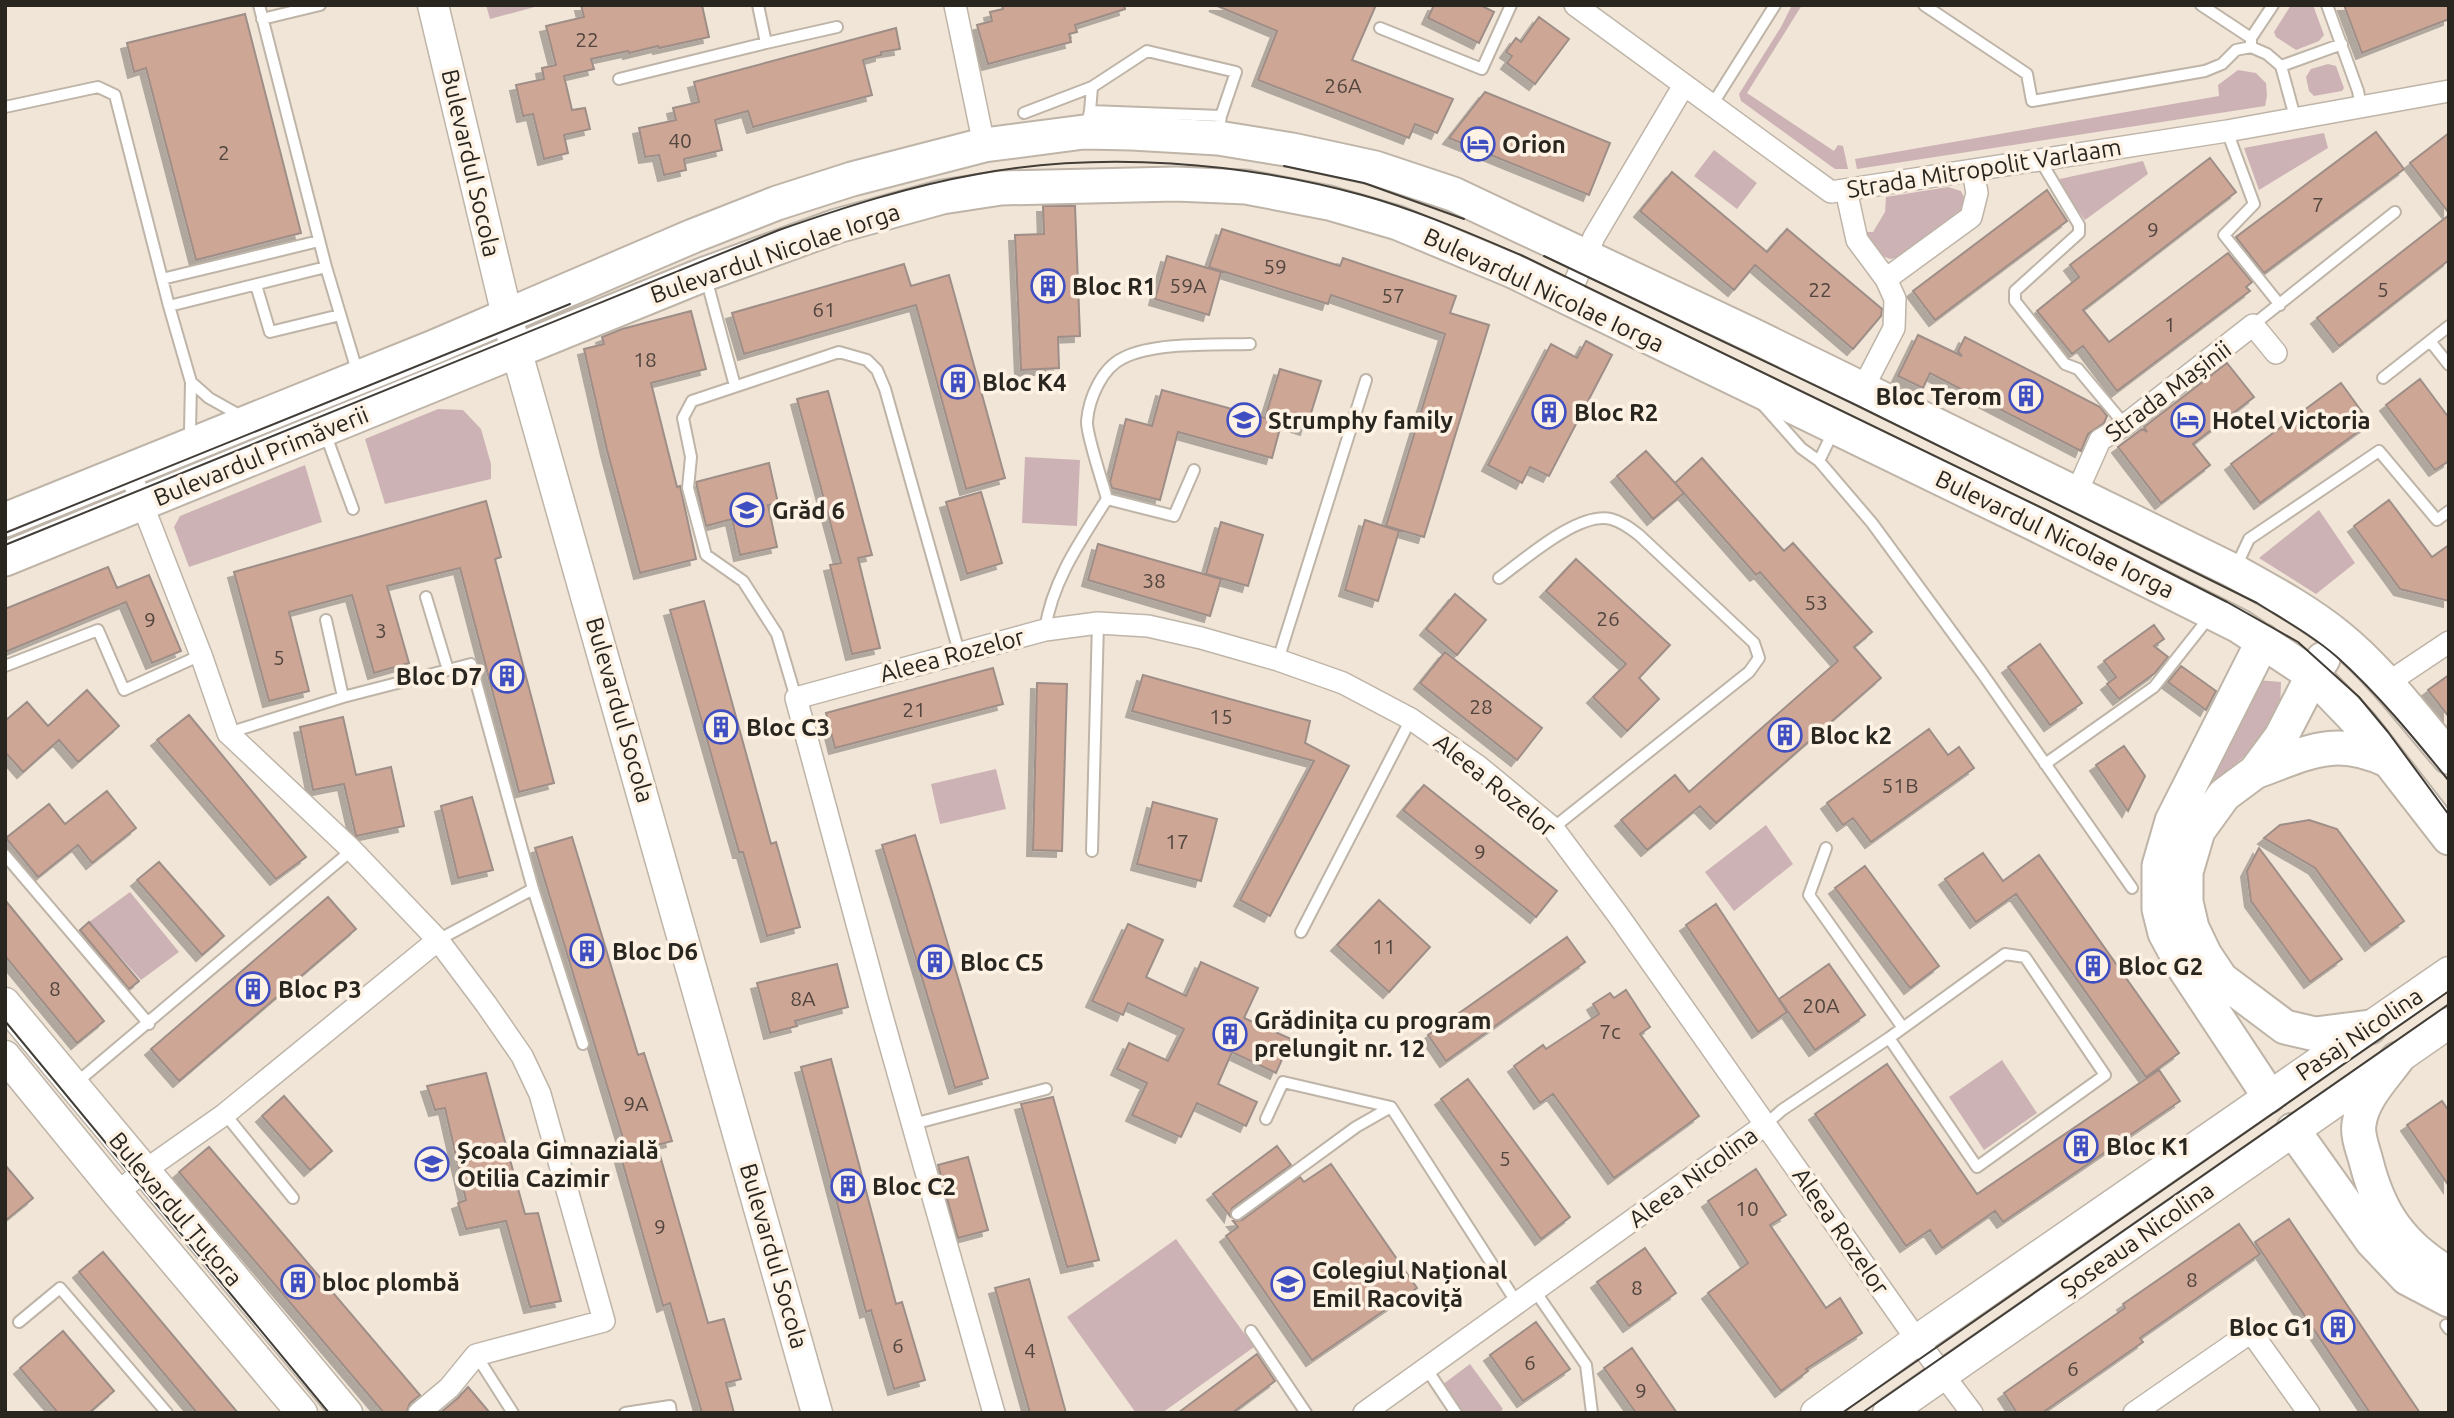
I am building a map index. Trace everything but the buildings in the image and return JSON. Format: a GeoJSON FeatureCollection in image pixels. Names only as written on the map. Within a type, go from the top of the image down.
{"type":"FeatureCollection","features":[{"type":"Feature","properties":{"kind":"main road","name":"Bulevardul Socola"},"geometry":{"type":"LineString","coordinates":[[433,5],[507,315],[817,1413]]}},
{"type":"Feature","properties":{"kind":"main road","name":"Bulevardul Nicolae Iorga"},"geometry":{"type":"LineString","coordinates":[[507,315],[777,203],[865,175],[1087,122],[1132,132],[1219,127],[1292,150],[1375,168],[1453,194],[2234,571],[2288,601],[2340,637],[2386,684],[2449,757]]}},
{"type":"Feature","properties":{"kind":"main road","name":"Bulevardul Nicolae Iorga"},"geometry":{"type":"LineString","coordinates":[[517,351],[705,274],[837,226],[942,197],[1001,188],[1176,184],[1245,187],[1341,206],[1398,223],[1513,271],[2213,612],[2263,641],[2313,675],[2392,762],[2449,838]]}},
{"type":"Feature","properties":{"kind":"main road","name":"Bulevardul Primăverii"},"geometry":{"type":"LineString","coordinates":[[5,559],[142,504],[318,412],[359,377],[507,315]]}},
{"type":"Feature","properties":{"kind":"main road","name":"Bulevardul Primăverii"},"geometry":{"type":"LineString","coordinates":[[5,520],[239,424],[318,412],[446,382],[517,351]]}},
{"type":"Feature","properties":{"kind":"main road"},"geometry":{"type":"LineString","coordinates":[[2255,772],[2281,737],[2313,675],[2340,637]]}},
{"type":"Feature","properties":{"kind":"main road"},"geometry":{"type":"LineString","coordinates":[[2263,641],[2172,821],[2159,866],[2159,909],[2177,923],[2192,928],[2221,979],[2285,1027],[2315,1034],[2370,1027]]}},
{"type":"Feature","properties":{"kind":"main road"},"geometry":{"type":"LineString","coordinates":[[2269,1096],[2183,966],[2177,923],[2186,872],[2198,831],[2224,795],[2255,772],[2315,750],[2347,747],[2392,762]]}},
{"type":"Feature","properties":{"kind":"main road","name":"Pasaj Nicolina"},"geometry":{"type":"LineString","coordinates":[[2269,1096],[2449,972]]}},
{"type":"Feature","properties":{"kind":"main road","name":"Bulevardul Țuțora"},"geometry":{"type":"LineString","coordinates":[[5,1003],[347,1413]]}},
{"type":"Feature","properties":{"kind":"main road","name":"Pasaj Nicolina"},"geometry":{"type":"LineString","coordinates":[[2293,1130],[2449,1023]]}},
{"type":"Feature","properties":{"kind":"main road","name":"Bulevardul Țuțora"},"geometry":{"type":"LineString","coordinates":[[5,1056],[302,1413]]}},
{"type":"Feature","properties":{"kind":"main road"},"geometry":{"type":"LineString","coordinates":[[2397,1059],[2369,1097],[2359,1124],[2361,1145],[2371,1181],[2387,1218],[2430,1272],[2448,1318]]}},
{"type":"Feature","properties":{"kind":"main road","name":"Șoseaua Nicolina"},"geometry":{"type":"LineString","coordinates":[[1816,1413],[2269,1096]]}},
{"type":"Feature","properties":{"kind":"main road"},"geometry":{"type":"LineString","coordinates":[[2293,1130],[2372,1241],[2430,1272]]}},
{"type":"Feature","properties":{"kind":"main road","name":"Șoseaua Nicolina"},"geometry":{"type":"LineString","coordinates":[[1888,1413],[2293,1130]]}},
{"type":"Feature","properties":{"kind":"street"},"geometry":{"type":"LineString","coordinates":[[955,5],[984,145]]}},
{"type":"Feature","properties":{"kind":"street","name":"Strada Mitropolit Varlaam"},"geometry":{"type":"LineString","coordinates":[[1575,5],[1831,192],[2227,131],[2449,91]]}},
{"type":"Feature","properties":{"kind":"street"},"geometry":{"type":"LineString","coordinates":[[1568,298],[1594,237],[1684,85]]}},
{"type":"Feature","properties":{"kind":"street"},"geometry":{"type":"LineString","coordinates":[[1886,279],[1971,217],[1978,192],[1973,171]]}},
{"type":"Feature","properties":{"kind":"street"},"geometry":{"type":"LineString","coordinates":[[1846,190],[1857,240],[1886,279],[1895,299],[1894,328],[1862,390]]}},
{"type":"Feature","properties":{"kind":"street","name":"Strada Mașinii"},"geometry":{"type":"LineString","coordinates":[[2076,494],[2100,440],[2125,425],[2253,326],[2276,353]]}},
{"type":"Feature","properties":{"kind":"street"},"geometry":{"type":"LineString","coordinates":[[129,470],[201,655],[228,733],[352,850],[438,940],[522,1056],[540,1094],[604,1321],[476,1355],[449,1388],[419,1413]]}},
{"type":"Feature","properties":{"kind":"street","name":"Aleea Rozelor"},"geometry":{"type":"LineString","coordinates":[[796,698],[1045,630],[1098,624],[1147,626],[1278,660],[1343,683],[1412,719],[1478,766],[1553,828],[1618,915],[1917,1340],[1972,1413]]}},
{"type":"Feature","properties":{"kind":"street"},"geometry":{"type":"LineString","coordinates":[[2386,684],[2449,642]]}},
{"type":"Feature","properties":{"kind":"street"},"geometry":{"type":"LineString","coordinates":[[796,698],[993,1413]]}},
{"type":"Feature","properties":{"kind":"street"},"geometry":{"type":"LineString","coordinates":[[117,1193],[225,1114],[438,940]]}},
{"type":"Feature","properties":{"kind":"street","name":"Aleea Nicolina"},"geometry":{"type":"LineString","coordinates":[[1364,1413],[1765,1125]]}},
{"type":"Feature","properties":{"kind":"street"},"geometry":{"type":"LineString","coordinates":[[2134,1413],[2252,1332],[2309,1413]]}},
{"type":"Feature","properties":{"kind":"lane"},"geometry":{"type":"LineString","coordinates":[[260,5],[319,241],[359,377]]}},
{"type":"Feature","properties":{"kind":"lane"},"geometry":{"type":"LineString","coordinates":[[262,19],[320,5]]}},
{"type":"Feature","properties":{"kind":"lane"},"geometry":{"type":"LineString","coordinates":[[758,5],[766,43]]}},
{"type":"Feature","properties":{"kind":"lane"},"geometry":{"type":"LineString","coordinates":[[1380,28],[1482,69],[1511,5]]}},
{"type":"Feature","properties":{"kind":"lane"},"geometry":{"type":"LineString","coordinates":[[1712,105],[1775,5]]}},
{"type":"Feature","properties":{"kind":"lane"},"geometry":{"type":"LineString","coordinates":[[1924,5],[2027,74],[2032,100],[2204,71],[2222,64],[2236,50],[2251,43],[2273,5]]}},
{"type":"Feature","properties":{"kind":"lane"},"geometry":{"type":"LineString","coordinates":[[2201,5],[2281,66],[2295,117]]}},
{"type":"Feature","properties":{"kind":"lane"},"geometry":{"type":"LineString","coordinates":[[2327,5],[2361,106]]}},
{"type":"Feature","properties":{"kind":"lane"},"geometry":{"type":"LineString","coordinates":[[619,79],[837,27]]}},
{"type":"Feature","properties":{"kind":"lane"},"geometry":{"type":"LineString","coordinates":[[2281,66],[2342,44]]}},
{"type":"Feature","properties":{"kind":"lane"},"geometry":{"type":"LineString","coordinates":[[1024,113],[1092,88],[1147,51],[1236,72],[1219,127]]}},
{"type":"Feature","properties":{"kind":"lane"},"geometry":{"type":"LineString","coordinates":[[5,107],[98,87],[115,95],[191,382],[190,431],[194,443]]}},
{"type":"Feature","properties":{"kind":"lane"},"geometry":{"type":"LineString","coordinates":[[1087,122],[1092,88]]}},
{"type":"Feature","properties":{"kind":"lane"},"geometry":{"type":"LineString","coordinates":[[2227,131],[2254,204],[2224,235],[2280,305]]}},
{"type":"Feature","properties":{"kind":"lane"},"geometry":{"type":"LineString","coordinates":[[2040,160],[2079,225],[2079,233],[2015,290],[2015,301],[2065,364],[2078,369],[2125,425]]}},
{"type":"Feature","properties":{"kind":"lane"},"geometry":{"type":"LineString","coordinates":[[2253,326],[2395,212]]}},
{"type":"Feature","properties":{"kind":"lane"},"geometry":{"type":"LineString","coordinates":[[162,279],[319,241]]}},
{"type":"Feature","properties":{"kind":"lane"},"geometry":{"type":"LineString","coordinates":[[169,306],[326,267]]}},
{"type":"Feature","properties":{"kind":"lane"},"geometry":{"type":"LineString","coordinates":[[705,274],[735,386]]}},
{"type":"Feature","properties":{"kind":"lane"},"geometry":{"type":"LineString","coordinates":[[256,285],[270,332],[340,315]]}},
{"type":"Feature","properties":{"kind":"lane"},"geometry":{"type":"LineString","coordinates":[[2384,378],[2449,326]]}},
{"type":"Feature","properties":{"kind":"lane"},"geometry":{"type":"LineString","coordinates":[[2430,341],[2449,365]]}},
{"type":"Feature","properties":{"kind":"lane"},"geometry":{"type":"LineString","coordinates":[[1045,630],[1048,606],[1065,568],[1107,499],[1087,422],[1095,392],[1105,372],[1122,358],[1151,350],[1250,344]]}},
{"type":"Feature","properties":{"kind":"lane"},"geometry":{"type":"LineString","coordinates":[[796,698],[777,634],[750,591],[743,581],[706,555],[688,488],[691,457],[683,418],[692,401],[839,352],[854,354],[867,360],[877,370],[959,652]]}},
{"type":"Feature","properties":{"kind":"lane"},"geometry":{"type":"LineString","coordinates":[[1278,660],[1366,380]]}},
{"type":"Feature","properties":{"kind":"lane"},"geometry":{"type":"LineString","coordinates":[[191,382],[209,398],[234,412],[239,424]]}},
{"type":"Feature","properties":{"kind":"lane"},"geometry":{"type":"LineString","coordinates":[[1766,394],[1762,404],[1801,448],[1819,461],[1872,523],[2132,888]]}},
{"type":"Feature","properties":{"kind":"lane"},"geometry":{"type":"LineString","coordinates":[[318,412],[353,509]]}},
{"type":"Feature","properties":{"kind":"lane"},"geometry":{"type":"LineString","coordinates":[[1819,461],[1835,427]]}},
{"type":"Feature","properties":{"kind":"lane"},"geometry":{"type":"LineString","coordinates":[[2234,571],[2249,540],[2379,451],[2437,520],[2449,511]]}},
{"type":"Feature","properties":{"kind":"lane"},"geometry":{"type":"LineString","coordinates":[[1107,499],[1174,516],[1194,470]]}},
{"type":"Feature","properties":{"kind":"lane"},"geometry":{"type":"LineString","coordinates":[[1499,578],[1576,523],[1592,518],[1609,518],[1624,523],[1649,544],[1754,643],[1759,657],[1749,672],[1553,828]]}},
{"type":"Feature","properties":{"kind":"lane"},"geometry":{"type":"LineString","coordinates":[[426,597],[448,670]]}},
{"type":"Feature","properties":{"kind":"lane"},"geometry":{"type":"LineString","coordinates":[[2045,764],[2154,687],[2213,612]]}},
{"type":"Feature","properties":{"kind":"lane"},"geometry":{"type":"LineString","coordinates":[[326,620],[343,697]]}},
{"type":"Feature","properties":{"kind":"lane"},"geometry":{"type":"LineString","coordinates":[[1092,851],[1098,624]]}},
{"type":"Feature","properties":{"kind":"lane"},"geometry":{"type":"LineString","coordinates":[[5,666],[98,630],[124,690],[201,655]]}},
{"type":"Feature","properties":{"kind":"lane"},"geometry":{"type":"LineString","coordinates":[[228,733],[343,697],[471,664],[533,889],[583,1044]]}},
{"type":"Feature","properties":{"kind":"lane"},"geometry":{"type":"LineString","coordinates":[[1301,932],[1412,719]]}},
{"type":"Feature","properties":{"kind":"lane"},"geometry":{"type":"LineString","coordinates":[[1826,848],[1809,895],[1903,1028]]}},
{"type":"Feature","properties":{"kind":"lane"},"geometry":{"type":"LineString","coordinates":[[73,1086],[352,850]]}},
{"type":"Feature","properties":{"kind":"lane"},"geometry":{"type":"LineString","coordinates":[[5,855],[149,1024]]}},
{"type":"Feature","properties":{"kind":"lane"},"geometry":{"type":"LineString","coordinates":[[438,940],[533,889]]}},
{"type":"Feature","properties":{"kind":"lane","name":"Aleea Nicolina"},"geometry":{"type":"LineString","coordinates":[[1765,1125],[1782,1110],[1889,1038],[2005,954],[2025,957],[2105,1075],[1977,1167],[1889,1038]]}},
{"type":"Feature","properties":{"kind":"lane"},"geometry":{"type":"LineString","coordinates":[[1266,1119],[1283,1082],[1391,1107],[1517,1303]]}},
{"type":"Feature","properties":{"kind":"lane"},"geometry":{"type":"LineString","coordinates":[[913,1124],[1046,1089]]}},
{"type":"Feature","properties":{"kind":"lane"},"geometry":{"type":"LineString","coordinates":[[1237,1214],[1356,1127],[1391,1107]]}},
{"type":"Feature","properties":{"kind":"lane"},"geometry":{"type":"LineString","coordinates":[[225,1114],[293,1198]]}},
{"type":"Feature","properties":{"kind":"lane"},"geometry":{"type":"LineString","coordinates":[[19,1322],[60,1288],[167,1413]]}},
{"type":"Feature","properties":{"kind":"lane"},"geometry":{"type":"LineString","coordinates":[[1535,1291],[1586,1365],[1592,1413]]}},
{"type":"Feature","properties":{"kind":"lane"},"geometry":{"type":"LineString","coordinates":[[1251,1331],[1306,1413]]}},
{"type":"Feature","properties":{"kind":"lane"},"geometry":{"type":"LineString","coordinates":[[476,1355],[513,1413]]}},
{"type":"Feature","properties":{"kind":"lane"},"geometry":{"type":"LineString","coordinates":[[1426,1368],[1456,1413]]}},
{"type":"Feature","properties":{"kind":"lane"},"geometry":{"type":"LineString","coordinates":[[625,1413],[670,1406],[671,1413]]}},
{"type":"Feature","properties":{"kind":"shaded area"},"geometry":{"type":"Polygon","coordinates":[[[486,5],[542,5],[490,19],[486,5]]]}},
{"type":"Feature","properties":{"kind":"shaded area"},"geometry":{"type":"Polygon","coordinates":[[[1792,5],[1802,5],[1747,93],[1834,151],[1838,145],[1843,146],[1848,169],[1835,169],[1741,101],[1739,94],[1792,5]]]}},
{"type":"Feature","properties":{"kind":"shaded area"},"geometry":{"type":"Polygon","coordinates":[[[2291,5],[2313,5],[2324,35],[2319,41],[2296,50],[2276,37],[2274,32],[2291,5]]]}},
{"type":"Feature","properties":{"kind":"shaded area"},"geometry":{"type":"Polygon","coordinates":[[[2328,64],[2336,66],[2344,88],[2342,91],[2314,96],[2309,91],[2306,77],[2311,69],[2328,64]]]}},
{"type":"Feature","properties":{"kind":"shaded area"},"geometry":{"type":"Polygon","coordinates":[[[2238,70],[2256,73],[2266,83],[2265,106],[1857,169],[1855,159],[2219,96],[2218,85],[2238,70]]]}},
{"type":"Feature","properties":{"kind":"shaded area"},"geometry":{"type":"Polygon","coordinates":[[[2324,133],[2328,148],[2259,190],[2244,148],[2324,133]]]}},
{"type":"Feature","properties":{"kind":"shaded area"},"geometry":{"type":"Polygon","coordinates":[[[1714,150],[1757,183],[1737,209],[1694,176],[1714,150]]]}},
{"type":"Feature","properties":{"kind":"shaded area"},"geometry":{"type":"Polygon","coordinates":[[[2143,161],[2148,174],[2085,220],[2055,180],[2143,161]]]}},
{"type":"Feature","properties":{"kind":"shaded area"},"geometry":{"type":"Polygon","coordinates":[[[1948,187],[1961,191],[1965,199],[1961,213],[1903,257],[1890,259],[1878,254],[1864,232],[1873,232],[1885,212],[1886,197],[1948,187]]]}},
{"type":"Feature","properties":{"kind":"shaded area"},"geometry":{"type":"Polygon","coordinates":[[[438,409],[463,410],[481,429],[491,464],[491,479],[385,504],[365,439],[438,409]]]}},
{"type":"Feature","properties":{"kind":"shaded area"},"geometry":{"type":"Polygon","coordinates":[[[1025,457],[1080,460],[1077,526],[1022,523],[1025,457]]]}},
{"type":"Feature","properties":{"kind":"shaded area"},"geometry":{"type":"Polygon","coordinates":[[[305,465],[322,522],[189,567],[174,527],[180,516],[305,465]]]}},
{"type":"Feature","properties":{"kind":"shaded area"},"geometry":{"type":"Polygon","coordinates":[[[2319,510],[2355,563],[2316,594],[2259,558],[2319,510]]]}},
{"type":"Feature","properties":{"kind":"shaded area"},"geometry":{"type":"Polygon","coordinates":[[[2257,680],[2281,682],[2280,710],[2271,733],[2210,786],[2205,782],[2257,680]]]}},
{"type":"Feature","properties":{"kind":"shaded area"},"geometry":{"type":"Polygon","coordinates":[[[996,769],[1006,809],[940,824],[931,784],[996,769]]]}},
{"type":"Feature","properties":{"kind":"shaded area"},"geometry":{"type":"Polygon","coordinates":[[[1766,825],[1793,864],[1734,911],[1705,872],[1766,825]]]}},
{"type":"Feature","properties":{"kind":"shaded area"},"geometry":{"type":"Polygon","coordinates":[[[130,892],[179,952],[141,980],[89,922],[130,892]]]}},
{"type":"Feature","properties":{"kind":"shaded area"},"geometry":{"type":"Polygon","coordinates":[[[2002,1060],[2037,1113],[1984,1150],[1949,1097],[2002,1060]]]}},
{"type":"Feature","properties":{"kind":"shaded area"},"geometry":{"type":"Polygon","coordinates":[[[1176,1239],[1254,1347],[1162,1413],[1136,1413],[1067,1317],[1176,1239]]]}},
{"type":"Feature","properties":{"kind":"shaded area"},"geometry":{"type":"Polygon","coordinates":[[[1470,1364],[1503,1409],[1499,1413],[1463,1413],[1442,1385],[1470,1364]]]}},
{"type":"Feature","properties":{"kind":"tram line"},"geometry":{"type":"LineString","coordinates":[[5,545],[779,230],[853,205],[953,179],[1025,167],[1122,162],[1220,168],[1269,175],[1362,195],[1423,215],[1521,255],[2046,510],[2227,602],[2298,642],[2359,697],[2449,815]]}},
{"type":"Feature","properties":{"kind":"tram line"},"geometry":{"type":"LineString","coordinates":[[1284,166],[1364,183],[1464,219]]}},
{"type":"Feature","properties":{"kind":"tram line"},"geometry":{"type":"LineString","coordinates":[[1544,256],[1856,405],[2257,603],[2337,657],[2381,701],[2449,781]]}},
{"type":"Feature","properties":{"kind":"tram line"},"geometry":{"type":"LineString","coordinates":[[5,533],[570,304]]}},
{"type":"Feature","properties":{"kind":"tram line"},"geometry":{"type":"LineString","coordinates":[[1842,1413],[2449,991]]}},
{"type":"Feature","properties":{"kind":"tram line"},"geometry":{"type":"LineString","coordinates":[[1862,1413],[2449,1004]]}},
{"type":"Feature","properties":{"kind":"tram line"},"geometry":{"type":"LineString","coordinates":[[5,1021],[329,1413]]}},
{"type":"Feature","properties":{"kind":"place","name":"Orion"},"geometry":{"type":"Point","coordinates":[1478,144]}},
{"type":"Feature","properties":{"kind":"place","name":"Bloc R1"},"geometry":{"type":"Point","coordinates":[1048,286]}},
{"type":"Feature","properties":{"kind":"place","name":"Bloc K4"},"geometry":{"type":"Point","coordinates":[958,382]}},
{"type":"Feature","properties":{"kind":"place","name":"Bloc Terom"},"geometry":{"type":"Point","coordinates":[2026,396]}},
{"type":"Feature","properties":{"kind":"place","name":"Bloc R2"},"geometry":{"type":"Point","coordinates":[1549,412]}},
{"type":"Feature","properties":{"kind":"place","name":"Strumphy family"},"geometry":{"type":"Point","coordinates":[1244,420]}},
{"type":"Feature","properties":{"kind":"place","name":"Hotel Victoria"},"geometry":{"type":"Point","coordinates":[2188,420]}},
{"type":"Feature","properties":{"kind":"place","name":"Grăd 6"},"geometry":{"type":"Point","coordinates":[747,510]}},
{"type":"Feature","properties":{"kind":"place","name":"Bloc D7"},"geometry":{"type":"Point","coordinates":[507,676]}},
{"type":"Feature","properties":{"kind":"place","name":"Bloc C3"},"geometry":{"type":"Point","coordinates":[721,727]}},
{"type":"Feature","properties":{"kind":"place","name":"Bloc k2"},"geometry":{"type":"Point","coordinates":[1785,735]}},
{"type":"Feature","properties":{"kind":"place","name":"Bloc D6"},"geometry":{"type":"Point","coordinates":[587,951]}},
{"type":"Feature","properties":{"kind":"place","name":"Bloc C5"},"geometry":{"type":"Point","coordinates":[935,962]}},
{"type":"Feature","properties":{"kind":"place","name":"Bloc G2"},"geometry":{"type":"Point","coordinates":[2093,966]}},
{"type":"Feature","properties":{"kind":"place","name":"Bloc P3"},"geometry":{"type":"Point","coordinates":[253,989]}},
{"type":"Feature","properties":{"kind":"place","name":"Grădinița cu program prelungit nr. 12"},"geometry":{"type":"Point","coordinates":[1230,1034]}},
{"type":"Feature","properties":{"kind":"place","name":"Bloc K1"},"geometry":{"type":"Point","coordinates":[2081,1146]}},
{"type":"Feature","properties":{"kind":"place","name":"Școala Gimnazială Otilia Cazimir"},"geometry":{"type":"Point","coordinates":[432,1164]}},
{"type":"Feature","properties":{"kind":"place","name":"Bloc C2"},"geometry":{"type":"Point","coordinates":[848,1186]}},
{"type":"Feature","properties":{"kind":"place","name":"bloc plombă"},"geometry":{"type":"Point","coordinates":[298,1282]}},
{"type":"Feature","properties":{"kind":"place","name":"Colegiul Național Emil Racoviță"},"geometry":{"type":"Point","coordinates":[1288,1284]}},
{"type":"Feature","properties":{"kind":"place","name":"Bloc G1"},"geometry":{"type":"Point","coordinates":[2338,1327]}}]}
